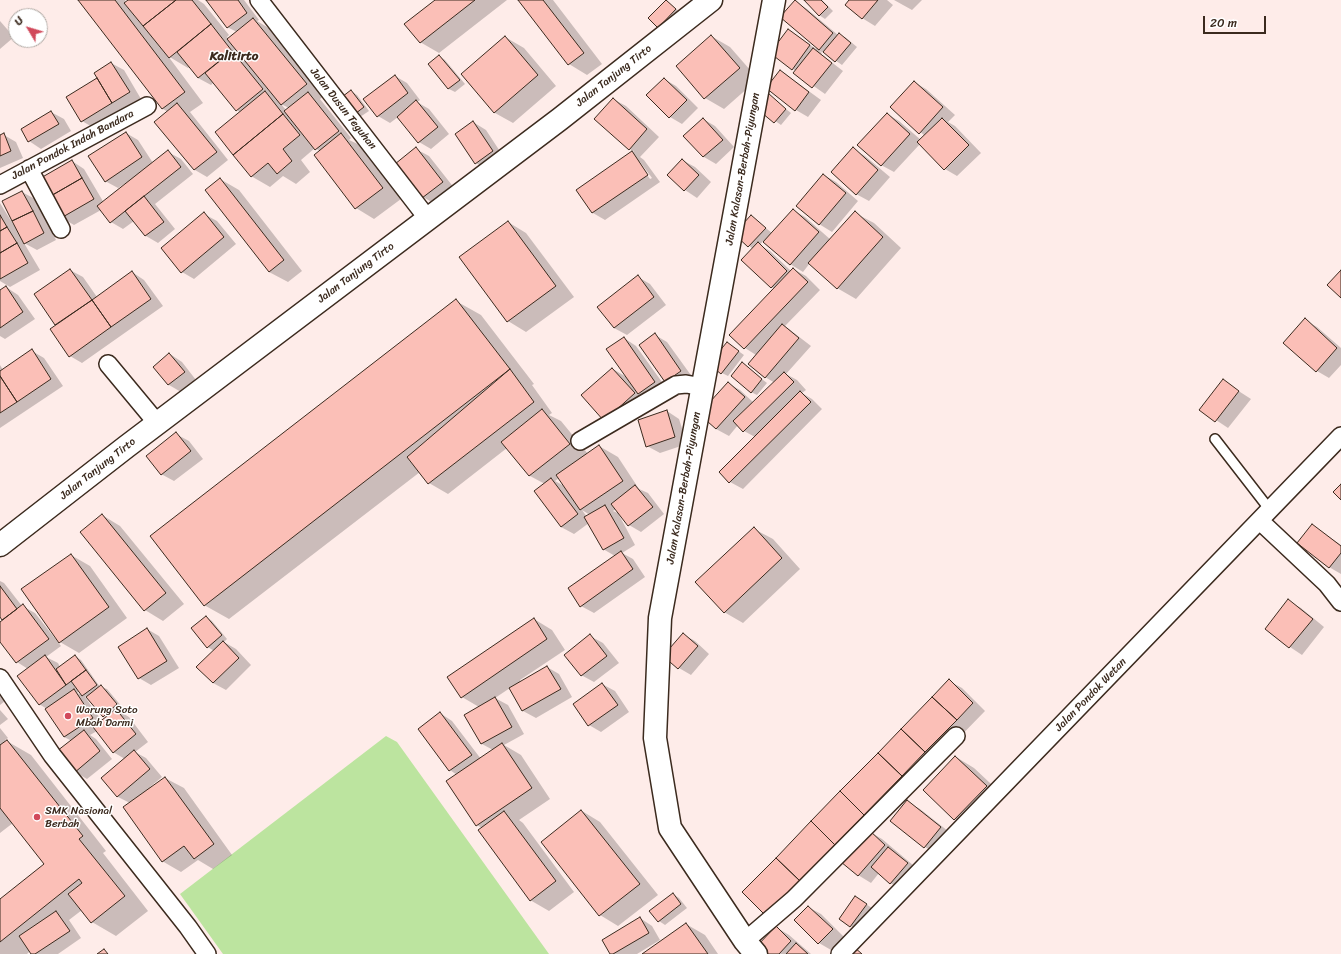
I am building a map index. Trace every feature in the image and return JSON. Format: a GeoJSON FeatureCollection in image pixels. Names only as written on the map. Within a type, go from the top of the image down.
{"type":"FeatureCollection","features":[{"type":"Feature","properties":{"kind":"street","name":"Jalan Dusun Teguhan"},"geometry":{"type":"LineString","coordinates":[[259,0],[428,219]]}},
{"type":"Feature","properties":{"kind":"street","name":"Jalan Tanjung Tirto"},"geometry":{"type":"LineString","coordinates":[[0,545],[157,423],[560,119],[711,0]]}},
{"type":"Feature","properties":{"kind":"street","name":"Jalan Kalasan-Berbah-Piyungan"},"geometry":{"type":"LineString","coordinates":[[751,948],[670,828],[655,738],[660,618],[774,0]]}},
{"type":"Feature","properties":{"kind":"street","name":"Jalan Pondok Indah Bandara"},"geometry":{"type":"LineString","coordinates":[[0,185],[146,106]]}},
{"type":"Feature","properties":{"kind":"street"},"geometry":{"type":"LineString","coordinates":[[29,169],[60,229]]}},
{"type":"Feature","properties":{"kind":"street"},"geometry":{"type":"LineString","coordinates":[[108,364],[157,423]]}},
{"type":"Feature","properties":{"kind":"street"},"geometry":{"type":"LineString","coordinates":[[580,441],[676,385],[686,384],[703,387]]}},
{"type":"Feature","properties":{"kind":"street","name":"Jalan Pondok Wetan"},"geometry":{"type":"LineString","coordinates":[[840,954],[1341,436]]}},
{"type":"Feature","properties":{"kind":"street"},"geometry":{"type":"LineString","coordinates":[[1265,516],[1327,584],[1341,602]]}},
{"type":"Feature","properties":{"kind":"street"},"geometry":{"type":"LineString","coordinates":[[0,678],[52,755],[188,927],[207,954]]}},
{"type":"Feature","properties":{"kind":"street"},"geometry":{"type":"LineString","coordinates":[[751,948],[794,899],[956,736]]}},
{"type":"Feature","properties":{"kind":"lane"},"geometry":{"type":"LineString","coordinates":[[1215,439],[1265,516]]}},
{"type":"Feature","properties":{"kind":"green space"},"geometry":{"type":"Polygon","coordinates":[[[386,736],[397,742],[549,954],[223,954],[180,894],[386,736]]]}},
{"type":"Feature","properties":{"kind":"building"},"geometry":{"type":"Polygon","coordinates":[[[78,0],[115,0],[185,92],[162,109],[78,0]]]}},
{"type":"Feature","properties":{"kind":"building"},"geometry":{"type":"Polygon","coordinates":[[[128,0],[176,0],[143,26],[124,3],[128,0]]]}},
{"type":"Feature","properties":{"kind":"building"},"geometry":{"type":"Polygon","coordinates":[[[176,0],[192,0],[211,24],[169,58],[143,26],[176,0]]]}},
{"type":"Feature","properties":{"kind":"building"},"geometry":{"type":"Polygon","coordinates":[[[206,0],[238,0],[247,13],[227,28],[206,0]]]}},
{"type":"Feature","properties":{"kind":"building"},"geometry":{"type":"Polygon","coordinates":[[[435,0],[475,0],[420,43],[404,24],[435,0]]]}},
{"type":"Feature","properties":{"kind":"building"},"geometry":{"type":"Polygon","coordinates":[[[518,0],[543,0],[584,53],[568,65],[518,0]]]}},
{"type":"Feature","properties":{"kind":"building"},"geometry":{"type":"Polygon","coordinates":[[[666,0],[676,9],[658,28],[648,18],[666,0]]]}},
{"type":"Feature","properties":{"kind":"building"},"geometry":{"type":"Polygon","coordinates":[[[795,0],[833,33],[819,50],[780,17],[795,0]]]}},
{"type":"Feature","properties":{"kind":"building"},"geometry":{"type":"Polygon","coordinates":[[[804,0],[821,0],[828,7],[819,16],[804,0]]]}},
{"type":"Feature","properties":{"kind":"building"},"geometry":{"type":"Polygon","coordinates":[[[849,0],[878,0],[862,19],[845,5],[849,0]]]}},
{"type":"Feature","properties":{"kind":"building"},"geometry":{"type":"Polygon","coordinates":[[[253,18],[307,84],[281,105],[227,39],[253,18]]]}},
{"type":"Feature","properties":{"kind":"building"},"geometry":{"type":"Polygon","coordinates":[[[211,24],[232,51],[198,78],[177,52],[211,24]]]}},
{"type":"Feature","properties":{"kind":"building"},"geometry":{"type":"Polygon","coordinates":[[[788,29],[810,45],[792,70],[770,53],[788,29]]]}},
{"type":"Feature","properties":{"kind":"building"},"geometry":{"type":"Polygon","coordinates":[[[839,33],[851,43],[835,62],[823,52],[839,33]]]}},
{"type":"Feature","properties":{"kind":"building"},"geometry":{"type":"Polygon","coordinates":[[[711,35],[740,68],[704,99],[676,66],[711,35]]]}},
{"type":"Feature","properties":{"kind":"building"},"geometry":{"type":"Polygon","coordinates":[[[505,36],[538,75],[494,113],[461,74],[505,36]]]}},
{"type":"Feature","properties":{"kind":"building"},"geometry":{"type":"Polygon","coordinates":[[[813,48],[832,63],[812,88],[793,73],[813,48]]]}},
{"type":"Feature","properties":{"kind":"building"},"geometry":{"type":"Polygon","coordinates":[[[232,51],[263,89],[236,111],[205,73],[232,51]]]}},
{"type":"Feature","properties":{"kind":"building"},"geometry":{"type":"Polygon","coordinates":[[[439,55],[460,80],[448,89],[428,64],[439,55]]]}},
{"type":"Feature","properties":{"kind":"building"},"geometry":{"type":"Polygon","coordinates":[[[111,62],[130,92],[112,103],[94,73],[111,62]]]}},
{"type":"Feature","properties":{"kind":"building"},"geometry":{"type":"Polygon","coordinates":[[[780,70],[809,92],[795,111],[766,88],[780,70]]]}},
{"type":"Feature","properties":{"kind":"building"},"geometry":{"type":"Polygon","coordinates":[[[395,75],[408,93],[377,117],[363,99],[395,75]]]}},
{"type":"Feature","properties":{"kind":"building"},"geometry":{"type":"Polygon","coordinates":[[[97,78],[112,103],[81,122],[66,97],[97,78]]]}},
{"type":"Feature","properties":{"kind":"building"},"geometry":{"type":"Polygon","coordinates":[[[664,78],[687,100],[669,118],[646,95],[664,78]]]}},
{"type":"Feature","properties":{"kind":"building"},"geometry":{"type":"Polygon","coordinates":[[[914,81],[943,107],[919,134],[890,107],[914,81]]]}},
{"type":"Feature","properties":{"kind":"building"},"geometry":{"type":"Polygon","coordinates":[[[351,90],[364,107],[351,117],[338,100],[351,90]]]}},
{"type":"Feature","properties":{"kind":"building"},"geometry":{"type":"Polygon","coordinates":[[[265,91],[283,114],[233,155],[215,132],[265,91]]]}},
{"type":"Feature","properties":{"kind":"building"},"geometry":{"type":"Polygon","coordinates":[[[308,92],[339,131],[315,150],[284,111],[308,92]]]}},
{"type":"Feature","properties":{"kind":"building"},"geometry":{"type":"Polygon","coordinates":[[[768,93],[786,109],[774,123],[756,108],[768,93]]]}},
{"type":"Feature","properties":{"kind":"building"},"geometry":{"type":"Polygon","coordinates":[[[613,98],[647,129],[629,150],[594,119],[613,98]]]}},
{"type":"Feature","properties":{"kind":"building"},"geometry":{"type":"Polygon","coordinates":[[[416,100],[438,127],[418,143],[397,117],[416,100]]]}},
{"type":"Feature","properties":{"kind":"building"},"geometry":{"type":"Polygon","coordinates":[[[177,103],[217,152],[194,170],[154,122],[177,103]]]}},
{"type":"Feature","properties":{"kind":"building"},"geometry":{"type":"Polygon","coordinates":[[[51,111],[59,124],[28,142],[21,129],[51,111]]]}},
{"type":"Feature","properties":{"kind":"building"},"geometry":{"type":"Polygon","coordinates":[[[887,113],[910,134],[881,166],[857,145],[887,113]]]}},
{"type":"Feature","properties":{"kind":"building"},"geometry":{"type":"Polygon","coordinates":[[[283,114],[300,135],[283,149],[292,161],[277,174],[268,163],[251,177],[233,155],[283,114]]]}},
{"type":"Feature","properties":{"kind":"building"},"geometry":{"type":"Polygon","coordinates":[[[703,118],[723,140],[703,157],[683,136],[703,118]]]}},
{"type":"Feature","properties":{"kind":"building"},"geometry":{"type":"Polygon","coordinates":[[[942,118],[969,145],[944,170],[917,142],[942,118]]]}},
{"type":"Feature","properties":{"kind":"building"},"geometry":{"type":"Polygon","coordinates":[[[473,121],[493,151],[475,164],[455,134],[473,121]]]}},
{"type":"Feature","properties":{"kind":"building"},"geometry":{"type":"Polygon","coordinates":[[[126,132],[142,157],[105,182],[88,156],[126,132]]]}},
{"type":"Feature","properties":{"kind":"building"},"geometry":{"type":"Polygon","coordinates":[[[4,133],[11,151],[0,156],[0,135],[4,133]]]}},
{"type":"Feature","properties":{"kind":"building"},"geometry":{"type":"Polygon","coordinates":[[[341,133],[383,188],[355,209],[314,155],[341,133]]]}},
{"type":"Feature","properties":{"kind":"building"},"geometry":{"type":"Polygon","coordinates":[[[416,147],[443,182],[422,198],[395,164],[416,147]]]}},
{"type":"Feature","properties":{"kind":"building"},"geometry":{"type":"Polygon","coordinates":[[[853,147],[878,170],[856,195],[831,172],[853,147]]]}},
{"type":"Feature","properties":{"kind":"building"},"geometry":{"type":"Polygon","coordinates":[[[168,150],[181,167],[110,223],[97,206],[168,150]]]}},
{"type":"Feature","properties":{"kind":"building"},"geometry":{"type":"Polygon","coordinates":[[[632,151],[648,175],[592,213],[576,190],[632,151]]]}},
{"type":"Feature","properties":{"kind":"building"},"geometry":{"type":"Polygon","coordinates":[[[682,159],[699,175],[684,191],[667,175],[682,159]]]}},
{"type":"Feature","properties":{"kind":"building"},"geometry":{"type":"Polygon","coordinates":[[[72,160],[82,178],[49,197],[39,179],[72,160]]]}},
{"type":"Feature","properties":{"kind":"building"},"geometry":{"type":"Polygon","coordinates":[[[823,174],[846,193],[819,225],[796,206],[823,174]]]}},
{"type":"Feature","properties":{"kind":"building"},"geometry":{"type":"Polygon","coordinates":[[[82,178],[94,199],[61,218],[49,197],[82,178]]]}},
{"type":"Feature","properties":{"kind":"building"},"geometry":{"type":"Polygon","coordinates":[[[220,178],[284,260],[269,272],[205,190],[220,178]]]}},
{"type":"Feature","properties":{"kind":"building"},"geometry":{"type":"Polygon","coordinates":[[[22,191],[33,211],[12,221],[2,201],[22,191]]]}},
{"type":"Feature","properties":{"kind":"building"},"geometry":{"type":"Polygon","coordinates":[[[144,196],[164,222],[145,236],[125,211],[144,196]]]}},
{"type":"Feature","properties":{"kind":"building"},"geometry":{"type":"Polygon","coordinates":[[[793,209],[819,232],[790,265],[763,242],[793,209]]]}},
{"type":"Feature","properties":{"kind":"building"},"geometry":{"type":"Polygon","coordinates":[[[33,211],[44,233],[24,244],[12,221],[33,211]]]}},
{"type":"Feature","properties":{"kind":"building"},"geometry":{"type":"Polygon","coordinates":[[[855,211],[883,237],[837,289],[808,263],[855,211]]]}},
{"type":"Feature","properties":{"kind":"building"},"geometry":{"type":"Polygon","coordinates":[[[204,212],[224,237],[181,273],[161,248],[204,212]]]}},
{"type":"Feature","properties":{"kind":"building"},"geometry":{"type":"Polygon","coordinates":[[[0,215],[7,227],[0,231],[0,215]]]}},
{"type":"Feature","properties":{"kind":"building"},"geometry":{"type":"Polygon","coordinates":[[[751,215],[766,228],[748,247],[734,234],[751,215]]]}},
{"type":"Feature","properties":{"kind":"building"},"geometry":{"type":"Polygon","coordinates":[[[508,221],[556,286],[507,322],[459,257],[508,221]]]}},
{"type":"Feature","properties":{"kind":"building"},"geometry":{"type":"Polygon","coordinates":[[[7,227],[17,243],[0,253],[0,231],[7,227]]]}},
{"type":"Feature","properties":{"kind":"building"},"geometry":{"type":"Polygon","coordinates":[[[758,242],[787,271],[771,288],[741,260],[758,242]]]}},
{"type":"Feature","properties":{"kind":"building"},"geometry":{"type":"Polygon","coordinates":[[[17,243],[28,263],[0,279],[0,253],[17,243]]]}},
{"type":"Feature","properties":{"kind":"building"},"geometry":{"type":"Polygon","coordinates":[[[793,268],[808,282],[744,349],[729,335],[793,268]]]}},
{"type":"Feature","properties":{"kind":"building"},"geometry":{"type":"Polygon","coordinates":[[[70,269],[92,300],[55,325],[34,294],[70,269]]]}},
{"type":"Feature","properties":{"kind":"building"},"geometry":{"type":"Polygon","coordinates":[[[1341,270],[1341,298],[1327,285],[1341,270]]]}},
{"type":"Feature","properties":{"kind":"building"},"geometry":{"type":"Polygon","coordinates":[[[132,271],[151,299],[111,327],[92,300],[132,271]]]}},
{"type":"Feature","properties":{"kind":"building"},"geometry":{"type":"Polygon","coordinates":[[[638,275],[654,297],[614,328],[597,307],[638,275]]]}},
{"type":"Feature","properties":{"kind":"building"},"geometry":{"type":"Polygon","coordinates":[[[6,286],[23,312],[0,328],[0,290],[6,286]]]}},
{"type":"Feature","properties":{"kind":"building"},"geometry":{"type":"Polygon","coordinates":[[[456,299],[510,369],[204,606],[150,536],[456,299]]]}},
{"type":"Feature","properties":{"kind":"building"},"geometry":{"type":"Polygon","coordinates":[[[92,300],[111,327],[69,357],[50,329],[92,300]]]}},
{"type":"Feature","properties":{"kind":"building"},"geometry":{"type":"Polygon","coordinates":[[[1305,318],[1337,348],[1316,372],[1283,343],[1305,318]]]}},
{"type":"Feature","properties":{"kind":"building"},"geometry":{"type":"Polygon","coordinates":[[[782,324],[799,338],[765,378],[748,364],[782,324]]]}},
{"type":"Feature","properties":{"kind":"building"},"geometry":{"type":"Polygon","coordinates":[[[655,333],[681,371],[665,382],[639,345],[655,333]]]}},
{"type":"Feature","properties":{"kind":"building"},"geometry":{"type":"Polygon","coordinates":[[[624,337],[655,382],[638,394],[606,349],[624,337]]]}},
{"type":"Feature","properties":{"kind":"building"},"geometry":{"type":"Polygon","coordinates":[[[727,342],[739,351],[721,374],[709,364],[727,342]]]}},
{"type":"Feature","properties":{"kind":"building"},"geometry":{"type":"Polygon","coordinates":[[[32,349],[51,379],[17,402],[0,376],[0,371],[32,349]]]}},
{"type":"Feature","properties":{"kind":"building"},"geometry":{"type":"Polygon","coordinates":[[[169,353],[185,372],[168,385],[153,367],[169,353]]]}},
{"type":"Feature","properties":{"kind":"building"},"geometry":{"type":"Polygon","coordinates":[[[742,362],[762,379],[751,393],[731,376],[742,362]]]}},
{"type":"Feature","properties":{"kind":"building"},"geometry":{"type":"Polygon","coordinates":[[[612,368],[635,393],[604,421],[581,395],[612,368]]]}},
{"type":"Feature","properties":{"kind":"building"},"geometry":{"type":"Polygon","coordinates":[[[510,369],[534,402],[428,484],[407,457],[510,369]]]}},
{"type":"Feature","properties":{"kind":"building"},"geometry":{"type":"Polygon","coordinates":[[[784,372],[794,382],[743,432],[733,421],[784,372]]]}},
{"type":"Feature","properties":{"kind":"building"},"geometry":{"type":"Polygon","coordinates":[[[0,376],[17,402],[0,413],[0,376]]]}},
{"type":"Feature","properties":{"kind":"building"},"geometry":{"type":"Polygon","coordinates":[[[1223,379],[1239,391],[1215,422],[1199,410],[1223,379]]]}},
{"type":"Feature","properties":{"kind":"building"},"geometry":{"type":"Polygon","coordinates":[[[728,382],[745,397],[716,429],[699,414],[728,382]]]}},
{"type":"Feature","properties":{"kind":"building"},"geometry":{"type":"Polygon","coordinates":[[[800,391],[811,402],[729,483],[719,472],[800,391]]]}},
{"type":"Feature","properties":{"kind":"building"},"geometry":{"type":"Polygon","coordinates":[[[542,409],[570,444],[529,476],[501,442],[542,409]]]}},
{"type":"Feature","properties":{"kind":"building"},"geometry":{"type":"Polygon","coordinates":[[[667,410],[675,437],[646,447],[638,420],[667,410]]]}},
{"type":"Feature","properties":{"kind":"building"},"geometry":{"type":"Polygon","coordinates":[[[176,432],[191,451],[161,475],[146,456],[176,432]]]}},
{"type":"Feature","properties":{"kind":"building"},"geometry":{"type":"Polygon","coordinates":[[[599,445],[623,481],[580,510],[556,475],[599,445]]]}},
{"type":"Feature","properties":{"kind":"building"},"geometry":{"type":"Polygon","coordinates":[[[551,478],[578,514],[561,527],[534,491],[551,478]]]}},
{"type":"Feature","properties":{"kind":"building"},"geometry":{"type":"Polygon","coordinates":[[[1341,484],[1341,500],[1333,492],[1341,484]]]}},
{"type":"Feature","properties":{"kind":"building"},"geometry":{"type":"Polygon","coordinates":[[[635,485],[653,507],[628,526],[611,504],[635,485]]]}},
{"type":"Feature","properties":{"kind":"building"},"geometry":{"type":"Polygon","coordinates":[[[605,505],[624,538],[603,550],[584,517],[605,505]]]}},
{"type":"Feature","properties":{"kind":"building"},"geometry":{"type":"Polygon","coordinates":[[[102,514],[166,593],[144,611],[80,532],[102,514]]]}},
{"type":"Feature","properties":{"kind":"building"},"geometry":{"type":"Polygon","coordinates":[[[1312,524],[1341,546],[1341,553],[1329,568],[1297,543],[1312,524]]]}},
{"type":"Feature","properties":{"kind":"building"},"geometry":{"type":"Polygon","coordinates":[[[754,527],[782,558],[724,613],[695,582],[754,527]]]}},
{"type":"Feature","properties":{"kind":"building"},"geometry":{"type":"Polygon","coordinates":[[[621,551],[633,569],[580,607],[568,588],[621,551]]]}},
{"type":"Feature","properties":{"kind":"building"},"geometry":{"type":"Polygon","coordinates":[[[71,554],[109,607],[59,643],[21,589],[71,554]]]}},
{"type":"Feature","properties":{"kind":"building"},"geometry":{"type":"Polygon","coordinates":[[[0,586],[17,609],[2,620],[0,617],[0,586]]]}},
{"type":"Feature","properties":{"kind":"building"},"geometry":{"type":"Polygon","coordinates":[[[1288,599],[1313,619],[1289,648],[1265,629],[1288,599]]]}},
{"type":"Feature","properties":{"kind":"building"},"geometry":{"type":"Polygon","coordinates":[[[23,604],[49,639],[16,663],[0,642],[0,622],[23,604]]]}},
{"type":"Feature","properties":{"kind":"building"},"geometry":{"type":"Polygon","coordinates":[[[206,616],[222,635],[207,648],[191,628],[206,616]]]}},
{"type":"Feature","properties":{"kind":"building"},"geometry":{"type":"Polygon","coordinates":[[[534,618],[547,639],[461,698],[447,677],[534,618]]]}},
{"type":"Feature","properties":{"kind":"building"},"geometry":{"type":"Polygon","coordinates":[[[147,628],[167,661],[138,679],[118,647],[147,628]]]}},
{"type":"Feature","properties":{"kind":"building"},"geometry":{"type":"Polygon","coordinates":[[[683,633],[698,646],[678,669],[663,656],[683,633]]]}},
{"type":"Feature","properties":{"kind":"building"},"geometry":{"type":"Polygon","coordinates":[[[590,634],[607,656],[581,676],[564,655],[590,634]]]}},
{"type":"Feature","properties":{"kind":"building"},"geometry":{"type":"Polygon","coordinates":[[[223,641],[239,658],[213,683],[196,667],[223,641]]]}},
{"type":"Feature","properties":{"kind":"building"},"geometry":{"type":"Polygon","coordinates":[[[45,655],[66,685],[39,705],[17,676],[45,655]]]}},
{"type":"Feature","properties":{"kind":"building"},"geometry":{"type":"Polygon","coordinates":[[[75,655],[86,670],[66,685],[56,669],[75,655]]]}},
{"type":"Feature","properties":{"kind":"building"},"geometry":{"type":"Polygon","coordinates":[[[547,666],[561,689],[522,711],[509,688],[547,666]]]}},
{"type":"Feature","properties":{"kind":"building"},"geometry":{"type":"Polygon","coordinates":[[[86,670],[97,685],[82,696],[71,681],[86,670]]]}},
{"type":"Feature","properties":{"kind":"building"},"geometry":{"type":"Polygon","coordinates":[[[949,679],[973,703],[957,720],[932,697],[949,679]]]}},
{"type":"Feature","properties":{"kind":"building"},"geometry":{"type":"Polygon","coordinates":[[[602,683],[618,705],[588,726],[573,704],[602,683]]]}},
{"type":"Feature","properties":{"kind":"building"},"geometry":{"type":"Polygon","coordinates":[[[101,685],[117,704],[103,717],[86,697],[101,685]]]}},
{"type":"Feature","properties":{"kind":"building"},"geometry":{"type":"Polygon","coordinates":[[[74,689],[93,718],[64,737],[45,709],[74,689]]]}},
{"type":"Feature","properties":{"kind":"building"},"geometry":{"type":"Polygon","coordinates":[[[495,697],[512,727],[481,744],[464,715],[495,697]]]}},
{"type":"Feature","properties":{"kind":"building"},"geometry":{"type":"Polygon","coordinates":[[[932,697],[957,720],[925,752],[901,729],[932,697]]]}},
{"type":"Feature","properties":{"kind":"building"},"geometry":{"type":"Polygon","coordinates":[[[116,709],[136,734],[113,753],[93,727],[116,709]]]}},
{"type":"Feature","properties":{"kind":"building"},"geometry":{"type":"Polygon","coordinates":[[[440,712],[472,755],[449,771],[418,729],[440,712]]]}},
{"type":"Feature","properties":{"kind":"building"},"geometry":{"type":"Polygon","coordinates":[[[901,729],[925,752],[902,776],[878,753],[901,729]]]}},
{"type":"Feature","properties":{"kind":"building"},"geometry":{"type":"Polygon","coordinates":[[[84,730],[100,751],[74,773],[57,751],[84,730]]]}},
{"type":"Feature","properties":{"kind":"building"},"geometry":{"type":"Polygon","coordinates":[[[7,740],[83,836],[79,839],[125,896],[91,923],[68,894],[82,883],[79,879],[0,942],[0,899],[44,864],[0,808],[0,745],[7,740]]]}},
{"type":"Feature","properties":{"kind":"building"},"geometry":{"type":"Polygon","coordinates":[[[502,743],[532,788],[476,826],[446,781],[502,743]]]}},
{"type":"Feature","properties":{"kind":"building"},"geometry":{"type":"Polygon","coordinates":[[[134,750],[150,769],[117,797],[101,778],[134,750]]]}},
{"type":"Feature","properties":{"kind":"building"},"geometry":{"type":"Polygon","coordinates":[[[878,753],[902,776],[864,815],[840,791],[878,753]]]}},
{"type":"Feature","properties":{"kind":"building"},"geometry":{"type":"Polygon","coordinates":[[[955,756],[987,786],[954,820],[923,790],[955,756]]]}},
{"type":"Feature","properties":{"kind":"building"},"geometry":{"type":"Polygon","coordinates":[[[165,777],[214,844],[194,859],[184,846],[162,862],[123,807],[165,777]]]}},
{"type":"Feature","properties":{"kind":"building"},"geometry":{"type":"Polygon","coordinates":[[[840,791],[864,815],[835,845],[811,821],[840,791]]]}},
{"type":"Feature","properties":{"kind":"building"},"geometry":{"type":"Polygon","coordinates":[[[907,800],[941,827],[924,848],[890,821],[907,800]]]}},
{"type":"Feature","properties":{"kind":"building"},"geometry":{"type":"Polygon","coordinates":[[[581,810],[640,884],[599,916],[541,842],[581,810]]]}},
{"type":"Feature","properties":{"kind":"building"},"geometry":{"type":"Polygon","coordinates":[[[504,811],[556,881],[530,901],[478,830],[504,811]]]}},
{"type":"Feature","properties":{"kind":"building"},"geometry":{"type":"Polygon","coordinates":[[[811,821],[835,845],[800,881],[776,858],[811,821]]]}},
{"type":"Feature","properties":{"kind":"building"},"geometry":{"type":"Polygon","coordinates":[[[869,830],[885,845],[858,876],[841,862],[869,830]]]}},
{"type":"Feature","properties":{"kind":"building"},"geometry":{"type":"Polygon","coordinates":[[[888,847],[908,863],[890,884],[871,867],[888,847]]]}},
{"type":"Feature","properties":{"kind":"building"},"geometry":{"type":"Polygon","coordinates":[[[776,858],[800,881],[766,916],[742,892],[776,858]]]}},
{"type":"Feature","properties":{"kind":"building"},"geometry":{"type":"Polygon","coordinates":[[[673,893],[681,904],[658,922],[649,911],[673,893]]]}},
{"type":"Feature","properties":{"kind":"building"},"geometry":{"type":"Polygon","coordinates":[[[855,896],[867,904],[850,927],[839,919],[855,896]]]}},
{"type":"Feature","properties":{"kind":"building"},"geometry":{"type":"Polygon","coordinates":[[[808,906],[833,929],[818,944],[794,920],[808,906]]]}},
{"type":"Feature","properties":{"kind":"building"},"geometry":{"type":"Polygon","coordinates":[[[56,911],[70,931],[35,954],[31,954],[19,936],[56,911]]]}},
{"type":"Feature","properties":{"kind":"building"},"geometry":{"type":"Polygon","coordinates":[[[640,917],[649,933],[613,954],[610,954],[602,940],[640,917]]]}},
{"type":"Feature","properties":{"kind":"building"},"geometry":{"type":"Polygon","coordinates":[[[686,923],[708,954],[642,954],[686,923]]]}},
{"type":"Feature","properties":{"kind":"building"},"geometry":{"type":"Polygon","coordinates":[[[776,926],[791,941],[779,954],[764,954],[756,947],[776,926]]]}},
{"type":"Feature","properties":{"kind":"building"},"geometry":{"type":"Polygon","coordinates":[[[796,943],[808,954],[786,954],[796,943]]]}},
{"type":"Feature","properties":{"kind":"building"},"geometry":{"type":"Polygon","coordinates":[[[854,947],[862,954],[848,954],[854,947]]]}},
{"type":"Feature","properties":{"kind":"building"},"geometry":{"type":"Polygon","coordinates":[[[104,949],[108,954],[97,954],[104,949]]]}},
{"type":"Feature","properties":{"kind":"place","name":"Warung Soto Mbah Darmi"},"geometry":{"type":"Point","coordinates":[68,716]}},
{"type":"Feature","properties":{"kind":"place","name":"SMK Nasional Berbah"},"geometry":{"type":"Point","coordinates":[37,817]}},
{"type":"Feature","properties":{"kind":"district","name":"Kalitirto"},"geometry":{"type":"Point","coordinates":[234,57]}}]}
